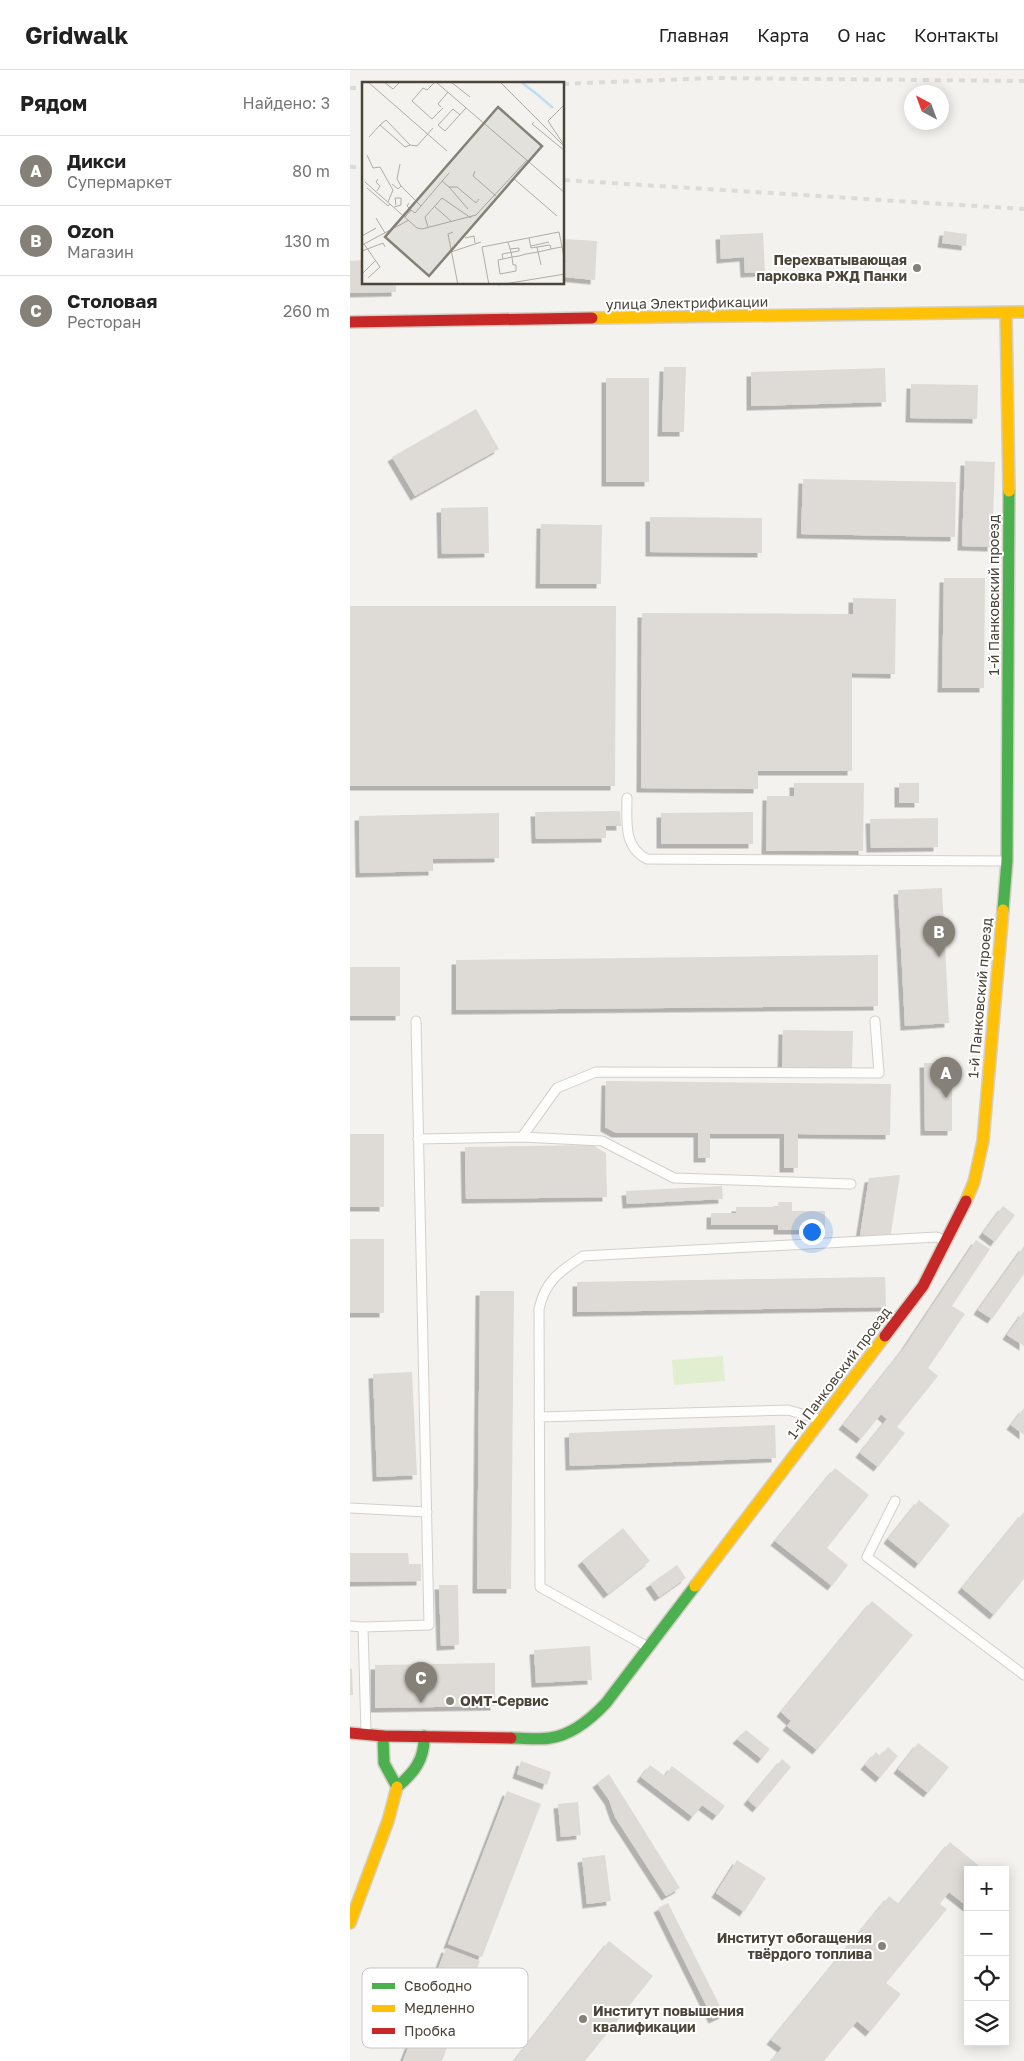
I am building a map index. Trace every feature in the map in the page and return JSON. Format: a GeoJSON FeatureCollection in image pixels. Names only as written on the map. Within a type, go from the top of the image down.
{"type":"FeatureCollection","features":[{"type":"Feature","properties":{"kind":"street","name":"улица Электрификации"},"geometry":{"type":"LineString","coordinates":[[350,322],[1024,312]]}},
{"type":"Feature","properties":{"kind":"street","name":"1-й Панковский проезд"},"geometry":{"type":"LineString","coordinates":[[350,1733],[382,1736],[551,1738],[568,1732],[590,1719],[606,1703],[649,1648],[822,1421],[923,1286],[947,1243],[974,1182],[983,1141],[1007,861],[1014,577],[1006,313]]}},
{"type":"Feature","properties":{"kind":"street"},"geometry":{"type":"LineString","coordinates":[[382,1736],[381,1762],[387,1776],[396,1787]]}},
{"type":"Feature","properties":{"kind":"street"},"geometry":{"type":"LineString","coordinates":[[350,1923],[388,1821],[396,1787],[409,1777],[423,1758],[424,1736]]}},
{"type":"Feature","properties":{"kind":"lane"},"geometry":{"type":"LineString","coordinates":[[627,798],[628,836],[632,846],[639,855],[656,861],[1007,861]]}},
{"type":"Feature","properties":{"kind":"lane"},"geometry":{"type":"LineString","coordinates":[[522,1137],[557,1088],[596,1072],[879,1074],[875,1020]]}},
{"type":"Feature","properties":{"kind":"lane"},"geometry":{"type":"LineString","coordinates":[[350,1626],[429,1625],[416,1021]]}},
{"type":"Feature","properties":{"kind":"lane"},"geometry":{"type":"LineString","coordinates":[[418,1138],[522,1137],[602,1141],[674,1178],[851,1184]]}},
{"type":"Feature","properties":{"kind":"lane"},"geometry":{"type":"LineString","coordinates":[[649,1648],[540,1586],[540,1309],[542,1295],[548,1283],[583,1256],[937,1237],[947,1243]]}},
{"type":"Feature","properties":{"kind":"lane"},"geometry":{"type":"LineString","coordinates":[[539,1417],[788,1410],[814,1416],[822,1421]]}},
{"type":"Feature","properties":{"kind":"lane"},"geometry":{"type":"LineString","coordinates":[[895,1501],[867,1557],[1024,1675]]}},
{"type":"Feature","properties":{"kind":"lane"},"geometry":{"type":"LineString","coordinates":[[350,1508],[427,1512]]}},
{"type":"Feature","properties":{"kind":"lane"},"geometry":{"type":"LineString","coordinates":[[363,1627],[366,1733]]}},
{"type":"Feature","properties":{"kind":"green space"},"geometry":{"type":"Polygon","coordinates":[[[723,1356],[725,1381],[674,1385],[672,1360],[723,1356]]]}},
{"type":"Feature","properties":{"kind":"building"},"geometry":{"type":"Polygon","coordinates":[[[944,231],[967,234],[966,246],[942,243],[944,231]]]}},
{"type":"Feature","properties":{"kind":"building"},"geometry":{"type":"Polygon","coordinates":[[[763,233],[765,272],[745,273],[744,257],[721,259],[720,235],[763,233]]]}},
{"type":"Feature","properties":{"kind":"building"},"geometry":{"type":"Polygon","coordinates":[[[565,239],[597,241],[595,280],[565,277],[565,239]]]}},
{"type":"Feature","properties":{"kind":"building"},"geometry":{"type":"Polygon","coordinates":[[[362,260],[362,285],[396,285],[396,292],[350,293],[350,261],[362,260]]]}},
{"type":"Feature","properties":{"kind":"building"},"geometry":{"type":"Polygon","coordinates":[[[664,367],[686,367],[684,432],[662,432],[664,367]]]}},
{"type":"Feature","properties":{"kind":"building"},"geometry":{"type":"Polygon","coordinates":[[[885,368],[886,402],[751,406],[751,372],[885,368]]]}},
{"type":"Feature","properties":{"kind":"building"},"geometry":{"type":"Polygon","coordinates":[[[606,378],[649,378],[649,482],[606,482],[606,378]]]}},
{"type":"Feature","properties":{"kind":"building"},"geometry":{"type":"Polygon","coordinates":[[[911,384],[978,385],[977,419],[910,418],[911,384]]]}},
{"type":"Feature","properties":{"kind":"building"},"geometry":{"type":"Polygon","coordinates":[[[476,409],[499,449],[415,496],[392,457],[476,409]]]}},
{"type":"Feature","properties":{"kind":"building"},"geometry":{"type":"Polygon","coordinates":[[[965,461],[995,462],[992,547],[962,546],[965,461]]]}},
{"type":"Feature","properties":{"kind":"building"},"geometry":{"type":"Polygon","coordinates":[[[803,479],[956,482],[955,537],[801,534],[803,479]]]}},
{"type":"Feature","properties":{"kind":"building"},"geometry":{"type":"Polygon","coordinates":[[[488,507],[489,553],[442,554],[441,508],[488,507]]]}},
{"type":"Feature","properties":{"kind":"building"},"geometry":{"type":"Polygon","coordinates":[[[650,517],[762,518],[762,553],[650,552],[650,517]]]}},
{"type":"Feature","properties":{"kind":"building"},"geometry":{"type":"Polygon","coordinates":[[[541,524],[602,525],[601,584],[540,584],[541,524]]]}},
{"type":"Feature","properties":{"kind":"building"},"geometry":{"type":"Polygon","coordinates":[[[944,578],[985,578],[984,688],[942,688],[944,578]]]}},
{"type":"Feature","properties":{"kind":"building"},"geometry":{"type":"Polygon","coordinates":[[[853,598],[896,599],[895,674],[852,673],[852,771],[758,771],[758,789],[641,788],[642,613],[853,614],[853,598]]]}},
{"type":"Feature","properties":{"kind":"building"},"geometry":{"type":"Polygon","coordinates":[[[350,606],[616,606],[615,786],[350,786],[350,606]]]}},
{"type":"Feature","properties":{"kind":"building"},"geometry":{"type":"Polygon","coordinates":[[[794,783],[864,783],[863,851],[766,851],[767,796],[794,796],[794,783]]]}},
{"type":"Feature","properties":{"kind":"building"},"geometry":{"type":"Polygon","coordinates":[[[899,783],[919,783],[919,803],[899,803],[899,783]]]}},
{"type":"Feature","properties":{"kind":"building"},"geometry":{"type":"Polygon","coordinates":[[[620,811],[621,826],[606,826],[606,838],[536,839],[535,812],[620,811]]]}},
{"type":"Feature","properties":{"kind":"building"},"geometry":{"type":"Polygon","coordinates":[[[753,812],[753,844],[661,844],[661,813],[753,812]]]}},
{"type":"Feature","properties":{"kind":"building"},"geometry":{"type":"Polygon","coordinates":[[[499,813],[499,858],[433,859],[433,871],[360,873],[359,816],[499,813]]]}},
{"type":"Feature","properties":{"kind":"building"},"geometry":{"type":"Polygon","coordinates":[[[938,818],[938,847],[871,848],[870,819],[938,818]]]}},
{"type":"Feature","properties":{"kind":"building"},"geometry":{"type":"Polygon","coordinates":[[[942,888],[949,1023],[905,1026],[898,890],[942,888]]]}},
{"type":"Feature","properties":{"kind":"building"},"geometry":{"type":"Polygon","coordinates":[[[878,955],[878,1006],[456,1010],[456,960],[878,955]]]}},
{"type":"Feature","properties":{"kind":"building"},"geometry":{"type":"Polygon","coordinates":[[[350,967],[400,967],[400,1016],[350,1016],[350,967]]]}},
{"type":"Feature","properties":{"kind":"building"},"geometry":{"type":"Polygon","coordinates":[[[783,1030],[853,1031],[852,1068],[782,1067],[783,1030]]]}},
{"type":"Feature","properties":{"kind":"building"},"geometry":{"type":"Polygon","coordinates":[[[924,1063],[952,1063],[952,1131],[925,1131],[924,1063]]]}},
{"type":"Feature","properties":{"kind":"building"},"geometry":{"type":"Polygon","coordinates":[[[606,1081],[891,1084],[890,1135],[798,1134],[798,1168],[784,1168],[784,1134],[710,1134],[710,1158],[698,1158],[698,1133],[616,1133],[605,1127],[606,1081]]]}},
{"type":"Feature","properties":{"kind":"building"},"geometry":{"type":"Polygon","coordinates":[[[350,1134],[384,1134],[384,1207],[350,1207],[350,1134]]]}},
{"type":"Feature","properties":{"kind":"building"},"geometry":{"type":"Polygon","coordinates":[[[592,1145],[606,1153],[607,1197],[466,1199],[465,1147],[592,1145]]]}},
{"type":"Feature","properties":{"kind":"building"},"geometry":{"type":"Polygon","coordinates":[[[900,1175],[890,1239],[860,1235],[869,1178],[900,1175]]]}},
{"type":"Feature","properties":{"kind":"building"},"geometry":{"type":"Polygon","coordinates":[[[722,1186],[723,1199],[627,1204],[626,1191],[722,1186]]]}},
{"type":"Feature","properties":{"kind":"building"},"geometry":{"type":"Polygon","coordinates":[[[778,1202],[792,1202],[792,1211],[825,1211],[825,1230],[778,1230],[778,1225],[711,1225],[711,1213],[736,1213],[736,1207],[778,1207],[778,1202]]]}},
{"type":"Feature","properties":{"kind":"building"},"geometry":{"type":"Polygon","coordinates":[[[1003,1206],[1015,1215],[995,1242],[983,1233],[1003,1206]]]}},
{"type":"Feature","properties":{"kind":"building"},"geometry":{"type":"Polygon","coordinates":[[[350,1239],[384,1239],[384,1313],[350,1313],[350,1239]]]}},
{"type":"Feature","properties":{"kind":"building"},"geometry":{"type":"Polygon","coordinates":[[[976,1240],[990,1249],[952,1306],[965,1314],[928,1368],[938,1376],[897,1427],[905,1433],[878,1467],[860,1453],[887,1419],[881,1414],[861,1439],[843,1425],[904,1348],[976,1240]]]}},
{"type":"Feature","properties":{"kind":"building"},"geometry":{"type":"Polygon","coordinates":[[[1024,1246],[1024,1274],[992,1319],[978,1310],[1024,1246]]]}},
{"type":"Feature","properties":{"kind":"building"},"geometry":{"type":"Polygon","coordinates":[[[885,1277],[886,1307],[577,1312],[577,1282],[885,1277]]]}},
{"type":"Feature","properties":{"kind":"building"},"geometry":{"type":"Polygon","coordinates":[[[480,1291],[514,1291],[511,1589],[477,1589],[480,1291]]]}},
{"type":"Feature","properties":{"kind":"building"},"geometry":{"type":"Polygon","coordinates":[[[1024,1311],[1024,1346],[1007,1335],[1024,1311]]]}},
{"type":"Feature","properties":{"kind":"building"},"geometry":{"type":"Polygon","coordinates":[[[412,1372],[417,1475],[377,1477],[373,1374],[412,1372]]]}},
{"type":"Feature","properties":{"kind":"building"},"geometry":{"type":"Polygon","coordinates":[[[1024,1408],[1024,1435],[1011,1425],[1024,1408]]]}},
{"type":"Feature","properties":{"kind":"building"},"geometry":{"type":"Polygon","coordinates":[[[775,1425],[776,1458],[570,1466],[569,1433],[775,1425]]]}},
{"type":"Feature","properties":{"kind":"building"},"geometry":{"type":"Polygon","coordinates":[[[835,1468],[869,1495],[827,1548],[848,1565],[832,1586],[775,1541],[835,1468]]]}},
{"type":"Feature","properties":{"kind":"building"},"geometry":{"type":"Polygon","coordinates":[[[919,1500],[950,1525],[919,1564],[888,1539],[919,1500]]]}},
{"type":"Feature","properties":{"kind":"building"},"geometry":{"type":"Polygon","coordinates":[[[1024,1512],[1024,1579],[994,1615],[962,1588],[1024,1512]]]}},
{"type":"Feature","properties":{"kind":"building"},"geometry":{"type":"Polygon","coordinates":[[[623,1528],[650,1561],[608,1594],[582,1561],[623,1528]]]}},
{"type":"Feature","properties":{"kind":"building"},"geometry":{"type":"Polygon","coordinates":[[[350,1553],[408,1553],[409,1564],[421,1564],[421,1581],[350,1582],[350,1553]]]}},
{"type":"Feature","properties":{"kind":"building"},"geometry":{"type":"Polygon","coordinates":[[[677,1565],[686,1578],[659,1597],[650,1584],[677,1565]]]}},
{"type":"Feature","properties":{"kind":"building"},"geometry":{"type":"Polygon","coordinates":[[[439,1585],[458,1585],[459,1645],[441,1646],[439,1585]]]}},
{"type":"Feature","properties":{"kind":"building"},"geometry":{"type":"Polygon","coordinates":[[[872,1601],[913,1635],[817,1750],[787,1726],[791,1721],[781,1712],[872,1601]]]}},
{"type":"Feature","properties":{"kind":"building"},"geometry":{"type":"Polygon","coordinates":[[[590,1646],[592,1680],[536,1683],[534,1650],[590,1646]]]}},
{"type":"Feature","properties":{"kind":"building"},"geometry":{"type":"Polygon","coordinates":[[[495,1663],[495,1706],[375,1708],[375,1665],[495,1663]]]}},
{"type":"Feature","properties":{"kind":"building"},"geometry":{"type":"Polygon","coordinates":[[[350,1669],[352,1669],[353,1695],[350,1695],[350,1669]]]}},
{"type":"Feature","properties":{"kind":"building"},"geometry":{"type":"Polygon","coordinates":[[[746,1730],[770,1749],[762,1759],[737,1739],[746,1730]]]}},
{"type":"Feature","properties":{"kind":"building"},"geometry":{"type":"Polygon","coordinates":[[[918,1743],[949,1767],[928,1793],[898,1769],[918,1743]]]}},
{"type":"Feature","properties":{"kind":"building"},"geometry":{"type":"Polygon","coordinates":[[[888,1747],[898,1756],[880,1778],[865,1765],[876,1752],[880,1756],[888,1747]]]}},
{"type":"Feature","properties":{"kind":"building"},"geometry":{"type":"Polygon","coordinates":[[[782,1759],[791,1767],[757,1808],[748,1800],[782,1759]]]}},
{"type":"Feature","properties":{"kind":"building"},"geometry":{"type":"Polygon","coordinates":[[[521,1761],[551,1772],[547,1785],[517,1774],[521,1761]]]}},
{"type":"Feature","properties":{"kind":"building"},"geometry":{"type":"Polygon","coordinates":[[[650,1765],[665,1776],[672,1766],[725,1806],[717,1816],[702,1805],[693,1817],[641,1777],[650,1765]]]}},
{"type":"Feature","properties":{"kind":"building"},"geometry":{"type":"Polygon","coordinates":[[[609,1774],[680,1888],[666,1896],[615,1817],[609,1800],[597,1783],[609,1774]]]}},
{"type":"Feature","properties":{"kind":"building"},"geometry":{"type":"Polygon","coordinates":[[[507,1791],[541,1804],[482,1957],[448,1944],[507,1791]]]}},
{"type":"Feature","properties":{"kind":"building"},"geometry":{"type":"Polygon","coordinates":[[[578,1802],[581,1835],[561,1837],[558,1804],[578,1802]]]}},
{"type":"Feature","properties":{"kind":"building","name":"Институт обогащения твёрдого топлива"},"geometry":{"type":"Polygon","coordinates":[[[950,1842],[979,1866],[964,1866],[964,1904],[949,1892],[940,1904],[947,1909],[886,1983],[901,1994],[870,2032],[857,2021],[824,2061],[771,2061],[782,2048],[771,2040],[889,1896],[899,1904],[950,1842]]]}},
{"type":"Feature","properties":{"kind":"building"},"geometry":{"type":"Polygon","coordinates":[[[605,1855],[611,1901],[587,1904],[582,1858],[605,1855]]]}},
{"type":"Feature","properties":{"kind":"building"},"geometry":{"type":"Polygon","coordinates":[[[737,1860],[766,1878],[744,1912],[716,1893],[737,1860]]]}},
{"type":"Feature","properties":{"kind":"building"},"geometry":{"type":"Polygon","coordinates":[[[668,1903],[724,2014],[713,2019],[658,1908],[668,1903]]]}},
{"type":"Feature","properties":{"kind":"building","name":"Институт повышения квалификации"},"geometry":{"type":"Polygon","coordinates":[[[609,1941],[653,1976],[585,2061],[514,2061],[524,2048],[528,2048],[528,2043],[609,1941]]]}},
{"type":"Feature","properties":{"kind":"building"},"geometry":{"type":"Polygon","coordinates":[[[446,1948],[480,1961],[477,1968],[438,1968],[446,1948]]]}},
{"type":"Feature","properties":{"kind":"building"},"geometry":{"type":"Polygon","coordinates":[[[408,2048],[447,2048],[442,2061],[403,2061],[408,2048]]]}},
{"type":"Feature","properties":{"kind":"railway"},"geometry":{"type":"LineString","coordinates":[[565,84],[712,78],[1024,81]]}},
{"type":"Feature","properties":{"kind":"railway"},"geometry":{"type":"LineString","coordinates":[[350,88],[362,88]]}},
{"type":"Feature","properties":{"kind":"railway"},"geometry":{"type":"LineString","coordinates":[[350,167],[362,167]]}},
{"type":"Feature","properties":{"kind":"railway"},"geometry":{"type":"LineString","coordinates":[[565,180],[1024,209]]}},
{"type":"Feature","properties":{"kind":"traffic: fast"},"geometry":{"type":"LineString","coordinates":[[1003,910],[1007,861],[1009,491]]}},
{"type":"Feature","properties":{"kind":"traffic: fast"},"geometry":{"type":"LineString","coordinates":[[511,1738],[550,1738],[574,1730],[588,1720],[606,1703],[695,1586]]}},
{"type":"Feature","properties":{"kind":"traffic: fast"},"geometry":{"type":"LineString","coordinates":[[383,1736],[384,1763],[397,1787]]}},
{"type":"Feature","properties":{"kind":"traffic: fast"},"geometry":{"type":"LineString","coordinates":[[397,1787],[417,1765],[423,1752],[424,1736]]}},
{"type":"Feature","properties":{"kind":"traffic: slow"},"geometry":{"type":"LineString","coordinates":[[592,318],[1024,312]]}},
{"type":"Feature","properties":{"kind":"traffic: slow"},"geometry":{"type":"LineString","coordinates":[[1006,313],[1009,491]]}},
{"type":"Feature","properties":{"kind":"traffic: slow"},"geometry":{"type":"LineString","coordinates":[[966,1201],[974,1182],[983,1141],[1003,910]]}},
{"type":"Feature","properties":{"kind":"traffic: slow"},"geometry":{"type":"LineString","coordinates":[[695,1586],[885,1336]]}},
{"type":"Feature","properties":{"kind":"traffic: slow"},"geometry":{"type":"LineString","coordinates":[[350,1923],[388,1821],[397,1787]]}},
{"type":"Feature","properties":{"kind":"traffic: jam"},"geometry":{"type":"LineString","coordinates":[[350,322],[592,318]]}},
{"type":"Feature","properties":{"kind":"traffic: jam"},"geometry":{"type":"LineString","coordinates":[[885,1336],[923,1286],[966,1201]]}},
{"type":"Feature","properties":{"kind":"traffic: jam"},"geometry":{"type":"LineString","coordinates":[[350,1733],[383,1736],[511,1738]]}},
{"type":"Feature","properties":{"kind":"place","name":"Перехватывающая парковка РЖД Панки"},"geometry":{"type":"Point","coordinates":[917,268]}},
{"type":"Feature","properties":{"kind":"place","name":"Ozon"},"geometry":{"type":"Point","coordinates":[939,957]}},
{"type":"Feature","properties":{"kind":"place","name":"Дикси"},"geometry":{"type":"Point","coordinates":[946,1098]}},
{"type":"Feature","properties":{"kind":"place","name":"ОМТ-Сервис"},"geometry":{"type":"Point","coordinates":[450,1701]}},
{"type":"Feature","properties":{"kind":"place","name":"Столовая"},"geometry":{"type":"Point","coordinates":[421,1703]}},
{"type":"Feature","properties":{"kind":"place","name":"Институт обогащения твёрдого топлива"},"geometry":{"type":"Point","coordinates":[882,1946]}},
{"type":"Feature","properties":{"kind":"place","name":"Институт повышения квалификации"},"geometry":{"type":"Point","coordinates":[583,2019]}}]}
